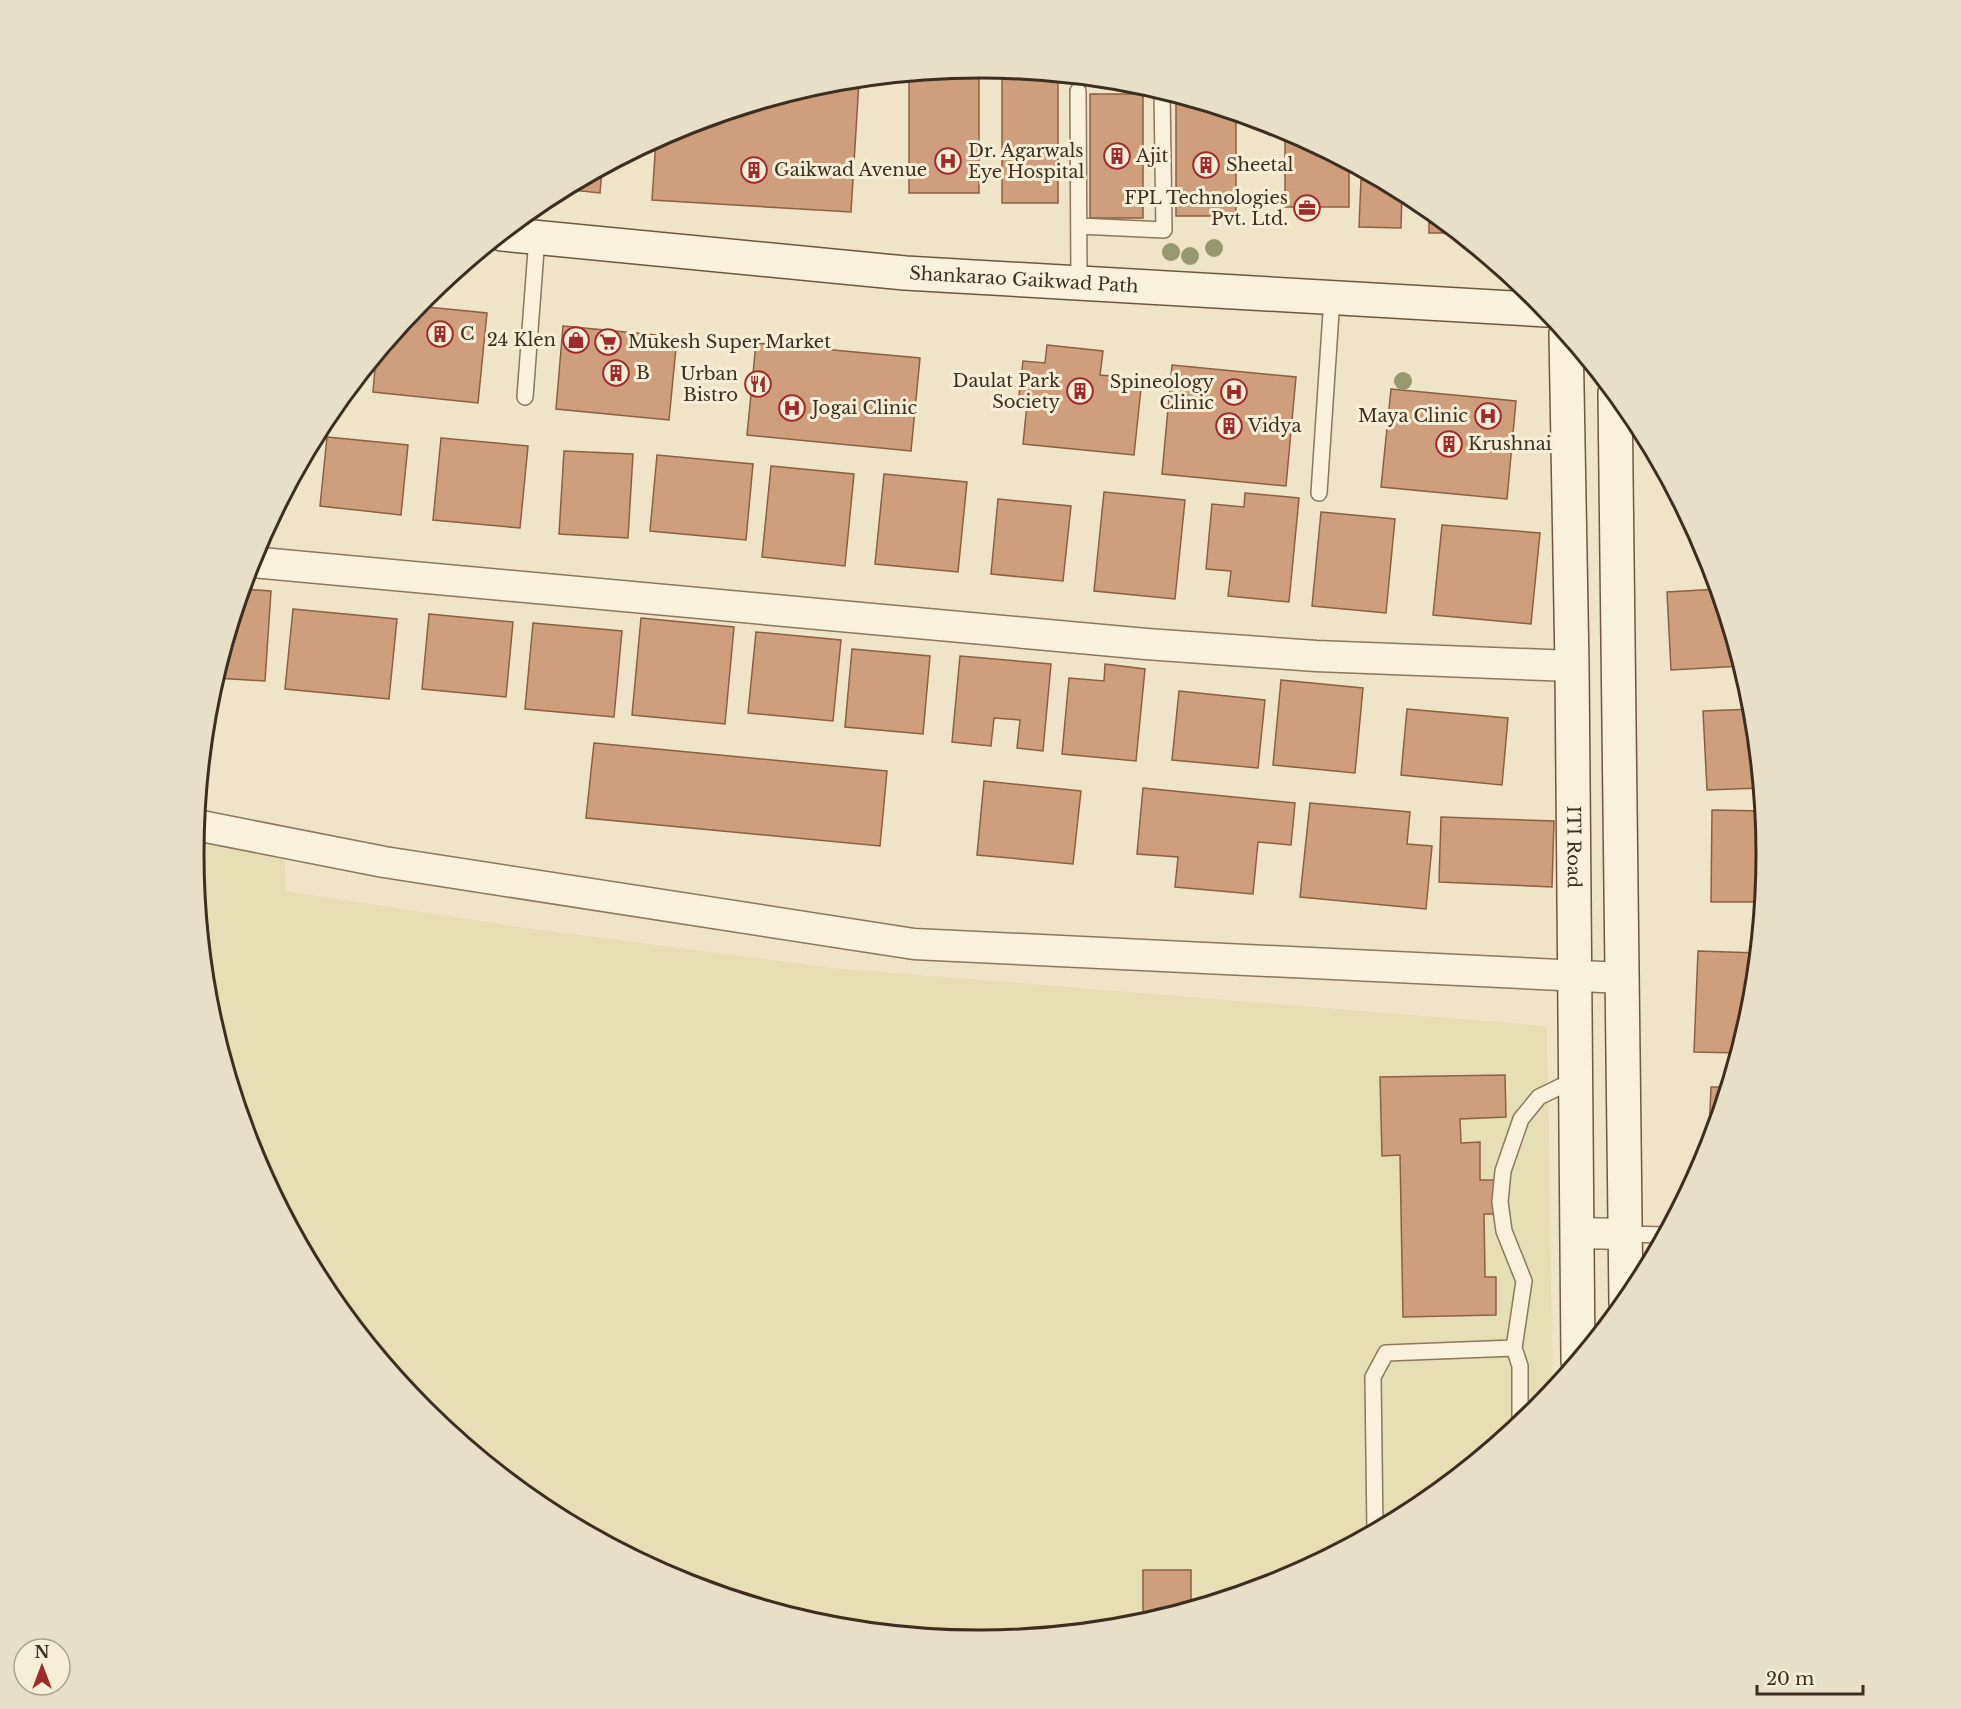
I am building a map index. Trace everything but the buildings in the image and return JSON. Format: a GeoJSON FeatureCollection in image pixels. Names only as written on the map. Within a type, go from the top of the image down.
{"type":"FeatureCollection","features":[{"type":"Feature","properties":{"kind":"main road","name":"Shankarao Gaikwad Path"},"geometry":{"type":"LineString","coordinates":[[512,235],[905,273],[1534,309]]}},
{"type":"Feature","properties":{"kind":"main road","name":"ITI Road"},"geometry":{"type":"LineString","coordinates":[[1566,346],[1572,666],[1578,1350]]}},
{"type":"Feature","properties":{"kind":"main road"},"geometry":{"type":"LineString","coordinates":[[1615,408],[1626,1286]]}},
{"type":"Feature","properties":{"kind":"street"},"geometry":{"type":"LineString","coordinates":[[261,563],[1158,645],[1316,656],[1572,666]]}},
{"type":"Feature","properties":{"kind":"street"},"geometry":{"type":"LineString","coordinates":[[205,827],[384,862],[914,944],[1623,978]]}},
{"type":"Feature","properties":{"kind":"street"},"geometry":{"type":"LineString","coordinates":[[1577,1233],[1625,1234]]}},
{"type":"Feature","properties":{"kind":"lane"},"geometry":{"type":"LineString","coordinates":[[1078,91],[1079,282]]}},
{"type":"Feature","properties":{"kind":"lane"},"geometry":{"type":"LineString","coordinates":[[1079,226],[1164,230],[1162,100]]}},
{"type":"Feature","properties":{"kind":"lane"},"geometry":{"type":"LineString","coordinates":[[525,397],[537,237]]}},
{"type":"Feature","properties":{"kind":"lane"},"geometry":{"type":"LineString","coordinates":[[1319,493],[1332,297]]}},
{"type":"Feature","properties":{"kind":"lane"},"geometry":{"type":"LineString","coordinates":[[1520,1413],[1520,1366],[1514,1348],[1524,1281],[1504,1231],[1500,1202],[1503,1171],[1521,1119],[1539,1097],[1576,1079]]}},
{"type":"Feature","properties":{"kind":"lane"},"geometry":{"type":"LineString","coordinates":[[1625,1234],[1658,1234]]}},
{"type":"Feature","properties":{"kind":"lane"},"geometry":{"type":"LineString","coordinates":[[1375,1523],[1373,1377],[1386,1353],[1514,1348]]}},
{"type":"Feature","properties":{"kind":"shaded area"},"geometry":{"type":"Polygon","coordinates":[[[205,838],[284,853],[286,891],[519,927],[833,968],[1547,1026],[1553,1379],[1530,1404],[1453,1471],[1369,1527],[1278,1572],[1230,1590],[1181,1605],[1132,1616],[1031,1629],[980,1631],[879,1624],[780,1605],[731,1590],[683,1572],[592,1527],[508,1471],[431,1404],[397,1366],[364,1327],[308,1243],[263,1152],[245,1104],[230,1055],[211,956],[206,905],[205,838]]]}},
{"type":"Feature","properties":{"kind":"place","name":"Ajit"},"geometry":{"type":"Point","coordinates":[1117,156]}},
{"type":"Feature","properties":{"kind":"place","name":"Dr. Agarwals Eye Hospital"},"geometry":{"type":"Point","coordinates":[948,161]}},
{"type":"Feature","properties":{"kind":"place","name":"Sheetal"},"geometry":{"type":"Point","coordinates":[1206,165]}},
{"type":"Feature","properties":{"kind":"place","name":"Gaikwad Avenue"},"geometry":{"type":"Point","coordinates":[754,170]}},
{"type":"Feature","properties":{"kind":"place","name":"FPL Technologies Pvt. Ltd."},"geometry":{"type":"Point","coordinates":[1307,208]}},
{"type":"Feature","properties":{"kind":"place","name":"C"},"geometry":{"type":"Point","coordinates":[440,334]}},
{"type":"Feature","properties":{"kind":"place","name":"24 Klen"},"geometry":{"type":"Point","coordinates":[576,340]}},
{"type":"Feature","properties":{"kind":"place","name":"Mukesh Super Market"},"geometry":{"type":"Point","coordinates":[608,342]}},
{"type":"Feature","properties":{"kind":"place","name":"B"},"geometry":{"type":"Point","coordinates":[616,373]}},
{"type":"Feature","properties":{"kind":"place","name":"Urban Bistro"},"geometry":{"type":"Point","coordinates":[758,384]}},
{"type":"Feature","properties":{"kind":"place","name":"Daulat Park Society"},"geometry":{"type":"Point","coordinates":[1080,391]}},
{"type":"Feature","properties":{"kind":"place","name":"Spineology Clinic"},"geometry":{"type":"Point","coordinates":[1234,392]}},
{"type":"Feature","properties":{"kind":"place","name":"Jogai Clinic"},"geometry":{"type":"Point","coordinates":[792,408]}},
{"type":"Feature","properties":{"kind":"place","name":"Maya Clinic"},"geometry":{"type":"Point","coordinates":[1488,416]}},
{"type":"Feature","properties":{"kind":"place","name":"Vidya"},"geometry":{"type":"Point","coordinates":[1229,426]}},
{"type":"Feature","properties":{"kind":"place","name":"Krushnai"},"geometry":{"type":"Point","coordinates":[1449,444]}}]}
